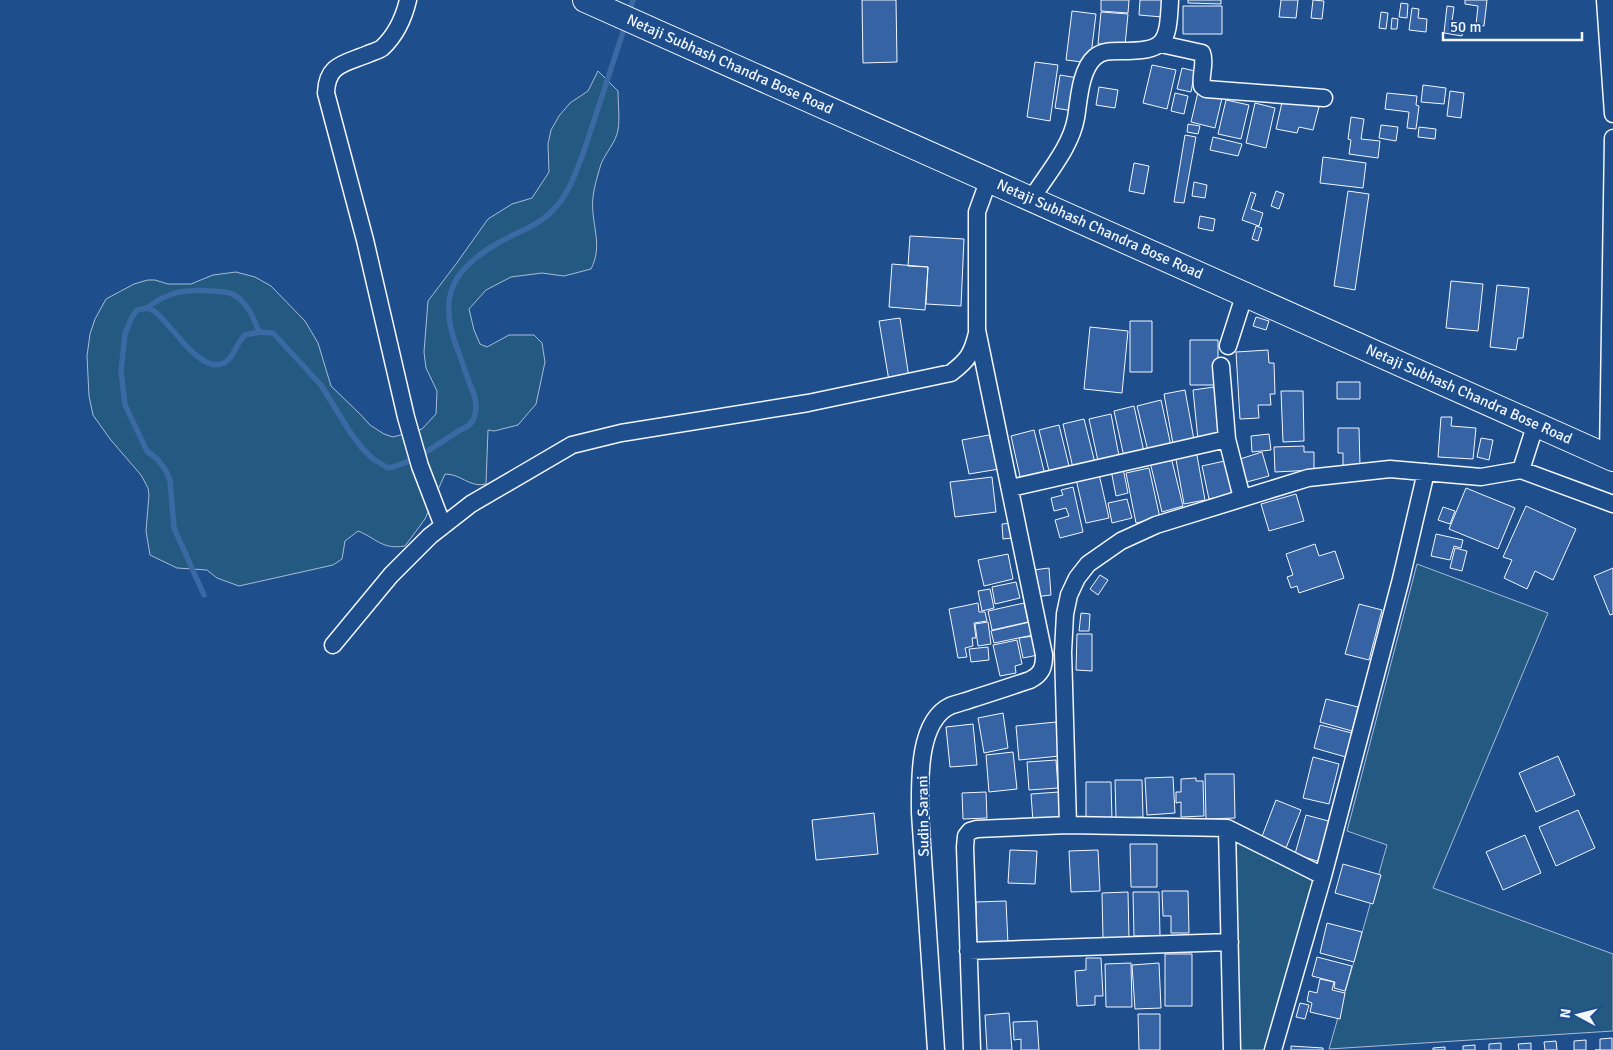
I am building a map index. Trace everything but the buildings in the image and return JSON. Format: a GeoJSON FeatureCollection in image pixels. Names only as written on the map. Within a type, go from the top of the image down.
{"type":"FeatureCollection","features":[{"type":"Feature","properties":{"kind":"street"},"geometry":{"type":"LineString","coordinates":[[408,0],[406,10],[390,38],[380,49],[337,67],[327,78],[326,93],[365,240],[414,444],[420,466],[443,526]]}},
{"type":"Feature","properties":{"kind":"street"},"geometry":{"type":"LineString","coordinates":[[1032,198],[1072,135],[1083,76],[1094,58],[1106,50],[1140,51],[1153,49],[1161,44],[1166,34],[1170,17],[1170,0]]}},
{"type":"Feature","properties":{"kind":"street"},"geometry":{"type":"LineString","coordinates":[[1605,0],[1613,114]]}},
{"type":"Feature","properties":{"kind":"street","name":"Netaji Subhash Chandra Bose Road"},"geometry":{"type":"LineString","coordinates":[[595,4],[1536,423],[1610,458]]}},
{"type":"Feature","properties":{"kind":"street"},"geometry":{"type":"LineString","coordinates":[[1161,44],[1202,53],[1204,56],[1201,79],[1202,86],[1206,89],[1324,98]]}},
{"type":"Feature","properties":{"kind":"street"},"geometry":{"type":"LineString","coordinates":[[1610,458],[1613,138]]}},
{"type":"Feature","properties":{"kind":"street"},"geometry":{"type":"LineString","coordinates":[[950,373],[964,363],[974,348],[977,330],[977,212],[989,179]]}},
{"type":"Feature","properties":{"kind":"street"},"geometry":{"type":"LineString","coordinates":[[1228,346],[1244,293]]}},
{"type":"Feature","properties":{"kind":"street"},"geometry":{"type":"LineString","coordinates":[[977,330],[1011,488],[1227,439]]}},
{"type":"Feature","properties":{"kind":"street"},"geometry":{"type":"LineString","coordinates":[[1221,366],[1227,439],[1242,498]]}},
{"type":"Feature","properties":{"kind":"street"},"geometry":{"type":"LineString","coordinates":[[332,645],[391,575],[430,536],[470,504],[572,444],[621,433],[808,403],[985,367]]}},
{"type":"Feature","properties":{"kind":"street"},"geometry":{"type":"LineString","coordinates":[[1520,470],[1536,423]]}},
{"type":"Feature","properties":{"kind":"street"},"geometry":{"type":"LineString","coordinates":[[1068,825],[1063,652],[1065,614],[1069,595],[1077,578],[1088,564],[1121,541],[1156,525],[1308,478],[1390,469],[1481,476],[1520,470],[1613,504]]}},
{"type":"Feature","properties":{"kind":"street"},"geometry":{"type":"LineString","coordinates":[[1273,1050],[1323,876],[1401,579],[1426,472]]}},
{"type":"Feature","properties":{"kind":"street","name":"Sudin Sarani"},"geometry":{"type":"LineString","coordinates":[[936,1050],[920,813],[922,755],[928,734],[936,719],[948,707],[1035,677],[1042,669],[1044,655],[1011,488]]}},
{"type":"Feature","properties":{"kind":"street"},"geometry":{"type":"LineString","coordinates":[[972,1050],[965,846],[966,836],[970,831],[1068,825],[1227,828],[1323,876]]}},
{"type":"Feature","properties":{"kind":"street"},"geometry":{"type":"LineString","coordinates":[[1227,828],[1232,1050]]}},
{"type":"Feature","properties":{"kind":"street"},"geometry":{"type":"LineString","coordinates":[[968,951],[1230,942]]}},
{"type":"Feature","properties":{"kind":"shaded area"},"geometry":{"type":"Polygon","coordinates":[[[598,71],[618,91],[619,121],[617,134],[601,164],[594,189],[593,207],[597,242],[595,260],[591,269],[564,276],[542,273],[511,277],[486,290],[469,309],[474,330],[480,344],[487,347],[509,335],[534,335],[542,343],[545,362],[536,404],[518,425],[494,431],[488,430],[486,484],[470,483],[456,476],[445,474],[425,519],[405,546],[385,545],[358,531],[345,541],[342,559],[333,565],[239,586],[217,578],[207,570],[177,568],[150,555],[146,531],[148,488],[141,475],[110,439],[93,415],[89,396],[87,356],[90,334],[95,319],[106,299],[134,284],[148,280],[168,284],[191,284],[213,275],[236,272],[255,277],[271,286],[305,321],[318,343],[331,386],[370,425],[384,434],[393,437],[422,429],[436,414],[437,391],[426,368],[424,352],[428,301],[488,219],[512,204],[532,198],[549,172],[548,144],[551,130],[559,116],[570,103],[588,91],[598,71]]]}},
{"type":"Feature","properties":{"kind":"shaded area"},"geometry":{"type":"Polygon","coordinates":[[[1417,564],[1548,613],[1433,888],[1613,954],[1613,1031],[1329,1049],[1387,845],[1347,831],[1417,564]]]}},
{"type":"Feature","properties":{"kind":"shaded area"},"geometry":{"type":"Polygon","coordinates":[[[1227,828],[1323,876],[1273,1050],[1232,1050],[1227,828]]]}},
{"type":"Feature","properties":{"kind":"waterway"},"geometry":{"type":"LineString","coordinates":[[629,14],[633,0]]}},
{"type":"Feature","properties":{"kind":"waterway"},"geometry":{"type":"LineString","coordinates":[[204,595],[174,528],[170,480],[165,469],[147,451],[125,405],[121,371],[125,334],[137,310],[147,308],[154,311],[196,355],[215,365],[228,360],[245,335],[259,332],[273,333],[321,385],[350,432],[373,459],[388,468],[397,466],[424,453],[467,427],[475,414],[474,394],[451,330],[449,298],[453,285],[460,273],[471,262],[500,242],[540,221],[562,199],[583,154],[626,23]]}},
{"type":"Feature","properties":{"kind":"waterway"},"geometry":{"type":"LineString","coordinates":[[147,308],[162,298],[178,292],[194,290],[228,292],[244,303],[253,317],[259,332]]}}]}
